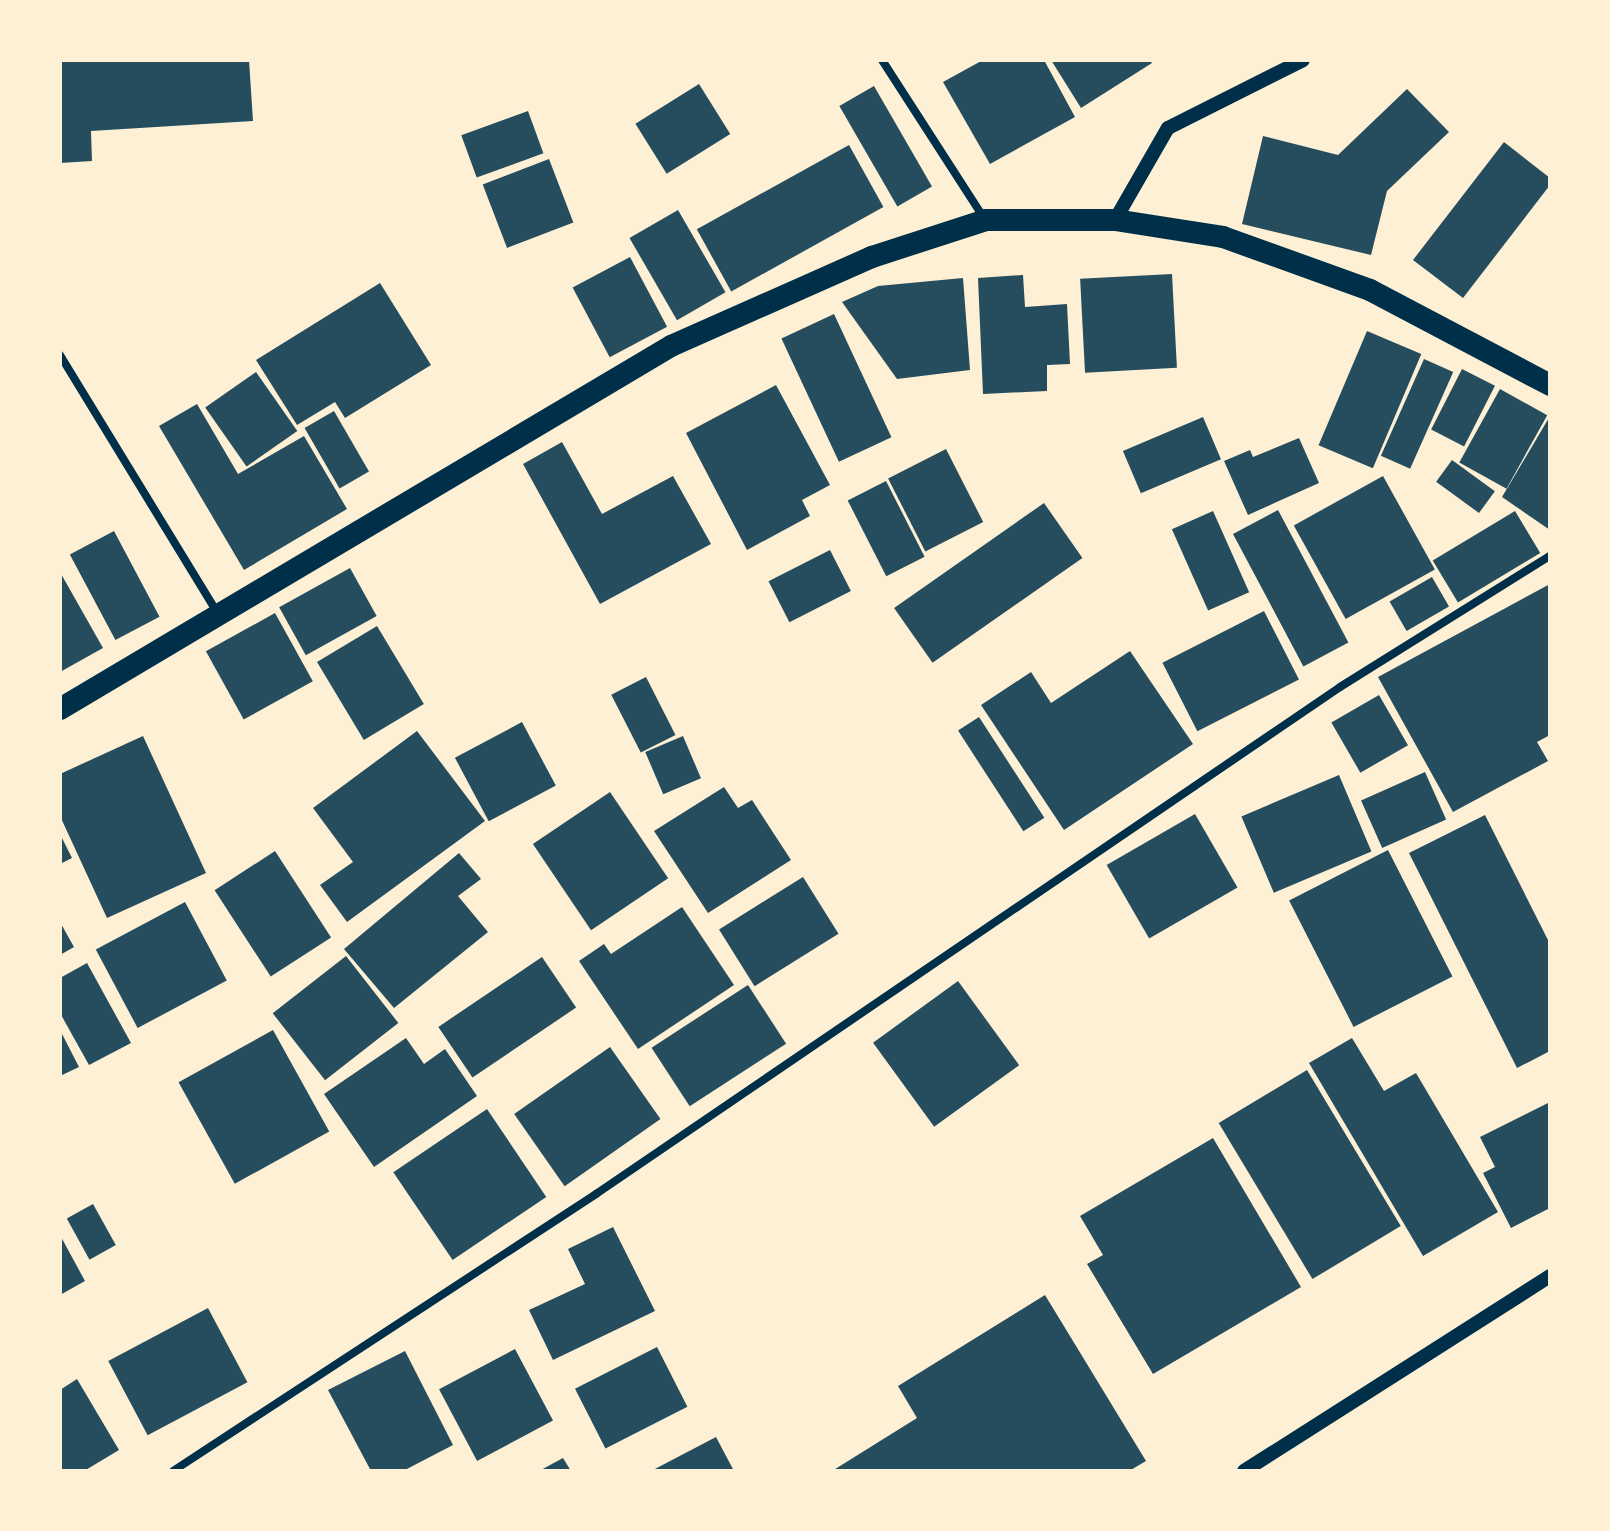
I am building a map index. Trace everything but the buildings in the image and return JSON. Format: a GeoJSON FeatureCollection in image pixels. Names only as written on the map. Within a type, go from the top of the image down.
{"type":"FeatureCollection","features":[{"type":"Feature","properties":{"kind":"highway"},"geometry":{"type":"LineString","coordinates":[[60,709],[671,346],[872,257],[986,220],[1115,220],[1223,237],[1370,290],[1550,385]]}},
{"type":"Feature","properties":{"kind":"street"},"geometry":{"type":"LineString","coordinates":[[882,60],[986,220]]}},
{"type":"Feature","properties":{"kind":"street"},"geometry":{"type":"LineString","coordinates":[[1115,220],[1168,128],[1303,60]]}},
{"type":"Feature","properties":{"kind":"street"},"geometry":{"type":"LineString","coordinates":[[60,355],[219,616]]}},
{"type":"Feature","properties":{"kind":"street"},"geometry":{"type":"LineString","coordinates":[[173,1471],[596,1194],[1340,687],[1550,556]]}},
{"type":"Feature","properties":{"kind":"street"},"geometry":{"type":"LineString","coordinates":[[1244,1471],[1550,1276]]}}]}
